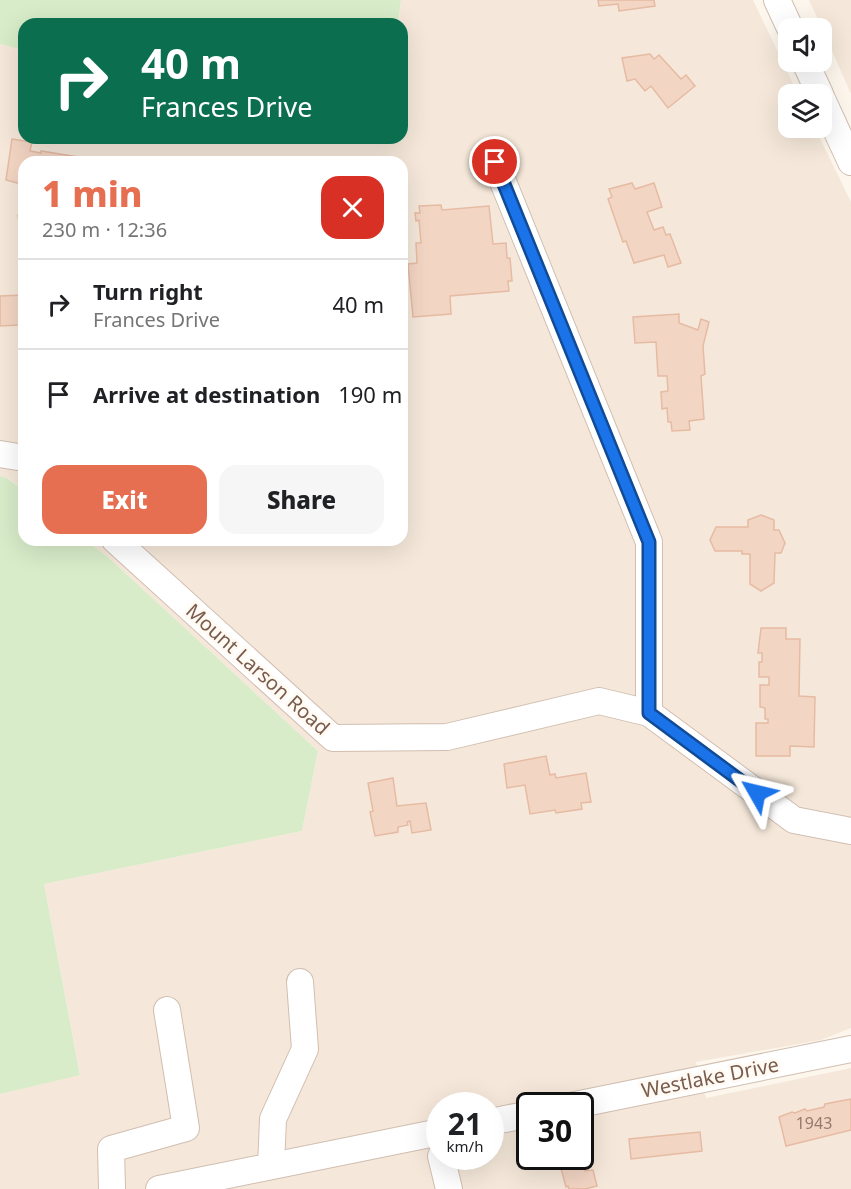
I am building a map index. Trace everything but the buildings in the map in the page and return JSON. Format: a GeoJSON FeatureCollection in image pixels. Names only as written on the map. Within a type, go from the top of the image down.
{"type":"FeatureCollection","features":[{"type":"Feature","properties":{"kind":"street"},"geometry":{"type":"LineString","coordinates":[[777,0],[785,18]]}},
{"type":"Feature","properties":{"kind":"street"},"geometry":{"type":"LineString","coordinates":[[832,121],[851,162]]}},
{"type":"Feature","properties":{"kind":"street"},"geometry":{"type":"LineString","coordinates":[[495,162],[649,542],[649,713]]}},
{"type":"Feature","properties":{"kind":"street"},"geometry":{"type":"LineString","coordinates":[[0,454],[18,457]]}},
{"type":"Feature","properties":{"kind":"street","name":"Mount Larson Road"},"geometry":{"type":"LineString","coordinates":[[122,546],[333,738],[447,737],[599,701],[649,713],[794,820],[851,831]]}},
{"type":"Feature","properties":{"kind":"street"},"geometry":{"type":"LineString","coordinates":[[271,1166],[273,1119],[305,1049],[300,982]]}},
{"type":"Feature","properties":{"kind":"street"},"geometry":{"type":"LineString","coordinates":[[112,1189],[111,1149],[186,1128],[167,1010]]}},
{"type":"Feature","properties":{"kind":"street","name":"Westlake Drive"},"geometry":{"type":"LineString","coordinates":[[594,1101],[851,1049]]}},
{"type":"Feature","properties":{"kind":"street"},"geometry":{"type":"LineString","coordinates":[[159,1189],[271,1166],[426,1144]]}},
{"type":"Feature","properties":{"kind":"street"},"geometry":{"type":"LineString","coordinates":[[445,1170],[449,1189]]}},
{"type":"Feature","properties":{"kind":"shaded area"},"geometry":{"type":"Polygon","coordinates":[[[401,0],[753,0],[778,52],[778,72],[787,72],[793,84],[778,84],[778,138],[820,138],[851,202],[851,1028],[821,1040],[696,1062],[706,1098],[851,1068],[851,1189],[0,1189],[0,1094],[80,1074],[44,884],[302,831],[318,751],[94,546],[408,546],[408,156],[18,156],[18,486],[8,478],[0,476],[0,44],[18,48],[18,144],[408,144],[408,18],[399,18],[401,0]]]}},
{"type":"Feature","properties":{"kind":"shaded area"},"geometry":{"type":"Polygon","coordinates":[[[809,0],[851,0],[851,94],[832,51],[832,18],[817,18],[809,0]]]}},
{"type":"Feature","properties":{"kind":"green space"},"geometry":{"type":"Polygon","coordinates":[[[0,0],[401,0],[399,18],[18,18],[18,48],[0,44],[0,0]]]}},
{"type":"Feature","properties":{"kind":"green space"},"geometry":{"type":"Polygon","coordinates":[[[0,476],[18,486],[18,546],[94,546],[318,751],[302,831],[44,884],[80,1075],[0,1094],[0,476]]]}},
{"type":"Feature","properties":{"kind":"route"},"geometry":{"type":"LineString","coordinates":[[495,162],[649,542],[649,713],[757,793]]}}]}
